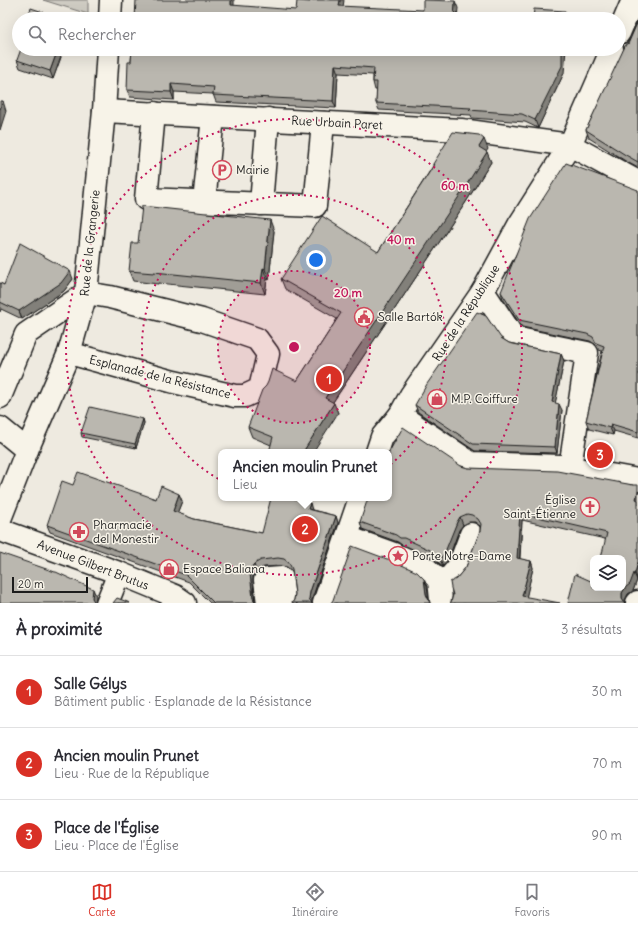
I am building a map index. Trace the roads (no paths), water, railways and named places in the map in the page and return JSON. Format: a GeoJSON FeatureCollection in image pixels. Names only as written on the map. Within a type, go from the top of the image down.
{"type":"FeatureCollection","features":[{"type":"Feature","properties":{"kind":"street"},"geometry":{"type":"LineString","coordinates":[[110,12],[111,0]]}},
{"type":"Feature","properties":{"kind":"street"},"geometry":{"type":"LineString","coordinates":[[626,18],[634,0]]}},
{"type":"Feature","properties":{"kind":"street","name":"Rue de la Grangerie"},"geometry":{"type":"LineString","coordinates":[[0,518],[68,353],[86,294],[104,111],[108,56]]}},
{"type":"Feature","properties":{"kind":"street","name":"Rue de la République"},"geometry":{"type":"LineString","coordinates":[[380,444],[400,415],[411,395],[483,291],[519,225],[570,145],[609,56]]}},
{"type":"Feature","properties":{"kind":"street","name":"Rue Urbain Paret"},"geometry":{"type":"LineString","coordinates":[[104,111],[460,130],[570,145]]}},
{"type":"Feature","properties":{"kind":"street"},"geometry":{"type":"LineString","coordinates":[[154,113],[146,199],[315,206],[323,123]]}},
{"type":"Feature","properties":{"kind":"street"},"geometry":{"type":"LineString","coordinates":[[204,202],[213,116]]}},
{"type":"Feature","properties":{"kind":"street"},"geometry":{"type":"LineString","coordinates":[[261,204],[268,120]]}},
{"type":"Feature","properties":{"kind":"street"},"geometry":{"type":"LineString","coordinates":[[570,145],[638,182]]}},
{"type":"Feature","properties":{"kind":"street"},"geometry":{"type":"LineString","coordinates":[[483,291],[514,338],[587,353],[566,467]]}},
{"type":"Feature","properties":{"kind":"street"},"geometry":{"type":"LineString","coordinates":[[0,397],[26,334],[86,294]]}},
{"type":"Feature","properties":{"kind":"street","name":"Esplanade de la Résistance"},"geometry":{"type":"LineString","coordinates":[[68,353],[174,382],[235,396],[245,396],[260,389],[268,354],[257,340],[202,320],[110,297],[86,294]]}},
{"type":"Feature","properties":{"kind":"street"},"geometry":{"type":"LineString","coordinates":[[400,415],[471,463],[566,467],[638,480]]}},
{"type":"Feature","properties":{"kind":"street"},"geometry":{"type":"LineString","coordinates":[[0,428],[27,450]]}},
{"type":"Feature","properties":{"kind":"street"},"geometry":{"type":"LineString","coordinates":[[324,603],[359,501]]}},
{"type":"Feature","properties":{"kind":"street","name":"Avenue Gilbert Brutus"},"geometry":{"type":"LineString","coordinates":[[0,530],[119,573],[175,596],[185,603]]}},
{"type":"Feature","properties":{"kind":"street"},"geometry":{"type":"LineString","coordinates":[[348,531],[397,556],[427,569],[440,580],[440,600],[443,603]]}},
{"type":"Feature","properties":{"kind":"street"},"geometry":{"type":"LineString","coordinates":[[440,580],[449,578],[459,566],[471,534]]}},
{"type":"Feature","properties":{"kind":"street"},"geometry":{"type":"LineString","coordinates":[[107,603],[119,573]]}},
{"type":"Feature","properties":{"kind":"street"},"geometry":{"type":"LineString","coordinates":[[268,603],[265,580],[282,578],[285,603]]}},
{"type":"Feature","properties":{"kind":"place","name":"Mairie"},"geometry":{"type":"Point","coordinates":[222,170]}},
{"type":"Feature","properties":{"kind":"place","name":"Salle Bartók"},"geometry":{"type":"Point","coordinates":[364,317]}},
{"type":"Feature","properties":{"kind":"place","name":"Salle Gélys"},"geometry":{"type":"Point","coordinates":[329,379]}},
{"type":"Feature","properties":{"kind":"place","name":"M.P. Coiffure"},"geometry":{"type":"Point","coordinates":[437,399]}},
{"type":"Feature","properties":{"kind":"place","name":"Place de l'Église"},"geometry":{"type":"Point","coordinates":[600,455]}},
{"type":"Feature","properties":{"kind":"place","name":"Église Saint-Étienne"},"geometry":{"type":"Point","coordinates":[590,507]}},
{"type":"Feature","properties":{"kind":"place","name":"Ancien moulin Prunet"},"geometry":{"type":"Point","coordinates":[305,529]}},
{"type":"Feature","properties":{"kind":"place","name":"Pharmacie del Monestir"},"geometry":{"type":"Point","coordinates":[79,532]}},
{"type":"Feature","properties":{"kind":"place","name":"Porte Notre-Dame"},"geometry":{"type":"Point","coordinates":[398,556]}},
{"type":"Feature","properties":{"kind":"place","name":"Espace Baliana"},"geometry":{"type":"Point","coordinates":[169,569]}}]}
